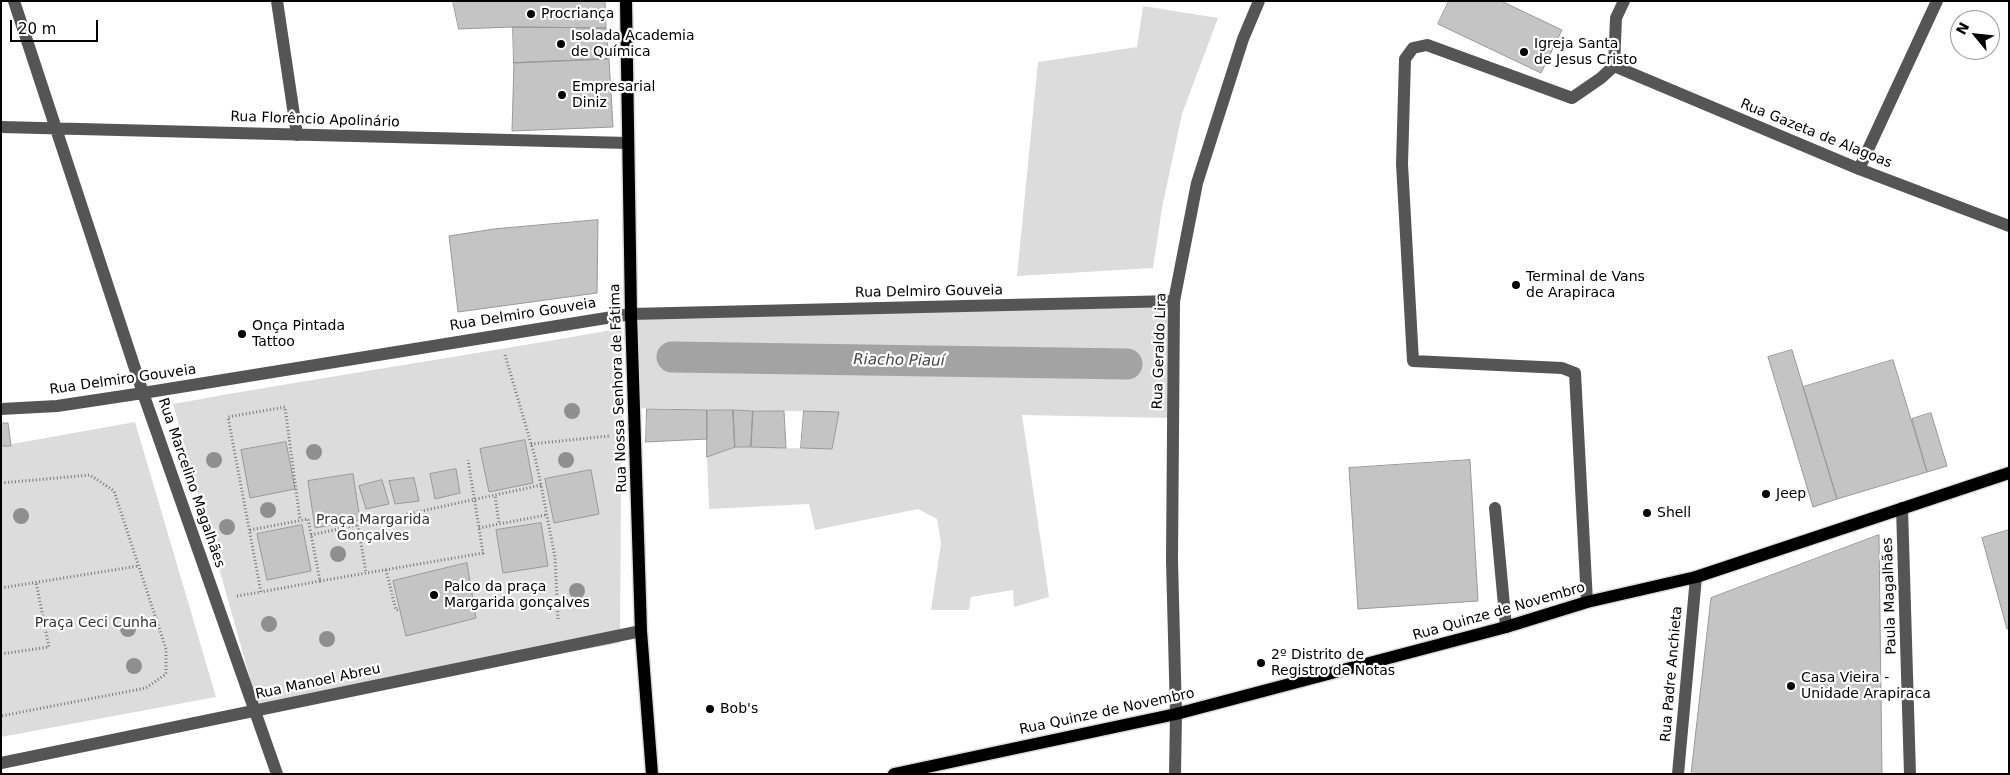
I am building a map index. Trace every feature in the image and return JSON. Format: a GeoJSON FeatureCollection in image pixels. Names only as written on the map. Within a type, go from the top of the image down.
{"type":"FeatureCollection","features":[{"type":"Feature","properties":{"kind":"main road","name":"Rua Nossa Senhora de Fátima"},"geometry":{"type":"LineString","coordinates":[[626,1],[631,314],[641,631],[652,774]]}},
{"type":"Feature","properties":{"kind":"main road","name":"Rua Quinze de Novembro"},"geometry":{"type":"LineString","coordinates":[[894,774],[1176,714],[1506,627],[1587,602],[1696,577],[2009,473]]}},
{"type":"Feature","properties":{"kind":"street","name":"Rua Marcelino Magalhães"},"geometry":{"type":"LineString","coordinates":[[14,1],[143,393],[277,774]]}},
{"type":"Feature","properties":{"kind":"street"},"geometry":{"type":"LineString","coordinates":[[277,1],[297,135]]}},
{"type":"Feature","properties":{"kind":"street","name":"Rua Geraldo Lira"},"geometry":{"type":"LineString","coordinates":[[1176,774],[1172,561],[1174,301],[1196,183],[1243,39],[1259,1]]}},
{"type":"Feature","properties":{"kind":"street"},"geometry":{"type":"LineString","coordinates":[[1587,602],[1575,373],[1562,368],[1414,361],[1402,164],[1405,60],[1413,48],[1427,45],[1572,98],[1602,78],[1614,66],[1616,18],[1624,1]]}},
{"type":"Feature","properties":{"kind":"street"},"geometry":{"type":"LineString","coordinates":[[1859,169],[1938,1]]}},
{"type":"Feature","properties":{"kind":"street","name":"Rua Gazeta de Alagoas"},"geometry":{"type":"LineString","coordinates":[[1614,66],[1859,169],[2009,226]]}},
{"type":"Feature","properties":{"kind":"street","name":"Rua Florêncio Apolinário"},"geometry":{"type":"LineString","coordinates":[[1,127],[628,143]]}},
{"type":"Feature","properties":{"kind":"street","name":"Rua Delmiro Gouveia"},"geometry":{"type":"LineString","coordinates":[[1,409],[57,406],[631,314],[1174,301]]}},
{"type":"Feature","properties":{"kind":"street"},"geometry":{"type":"LineString","coordinates":[[1495,508],[1506,627]]}},
{"type":"Feature","properties":{"kind":"street","name":"Paula Magalhães"},"geometry":{"type":"LineString","coordinates":[[1902,508],[1910,774]]}},
{"type":"Feature","properties":{"kind":"street","name":"Rua Padre Anchieta"},"geometry":{"type":"LineString","coordinates":[[1678,774],[1696,577]]}},
{"type":"Feature","properties":{"kind":"street","name":"Rua Manoel Abreu"},"geometry":{"type":"LineString","coordinates":[[1,763],[641,631]]}},
{"type":"Feature","properties":{"kind":"path"},"geometry":{"type":"LineString","coordinates":[[503,350],[541,485],[555,557],[558,619]]}},
{"type":"Feature","properties":{"kind":"path"},"geometry":{"type":"LineString","coordinates":[[261,592],[228,417],[285,407],[300,520]]}},
{"type":"Feature","properties":{"kind":"path"},"geometry":{"type":"LineString","coordinates":[[531,444],[608,436]]}},
{"type":"Feature","properties":{"kind":"path"},"geometry":{"type":"LineString","coordinates":[[216,600],[483,553],[468,460]]}},
{"type":"Feature","properties":{"kind":"path"},"geometry":{"type":"LineString","coordinates":[[1,483],[90,475],[114,491],[166,649],[166,674],[146,688],[1,716]]}},
{"type":"Feature","properties":{"kind":"path"},"geometry":{"type":"LineString","coordinates":[[311,535],[474,498],[541,485]]}},
{"type":"Feature","properties":{"kind":"path"},"geometry":{"type":"LineString","coordinates":[[495,495],[499,524]]}},
{"type":"Feature","properties":{"kind":"path"},"geometry":{"type":"LineString","coordinates":[[479,528],[546,515]]}},
{"type":"Feature","properties":{"kind":"path"},"geometry":{"type":"LineString","coordinates":[[250,530],[308,519],[320,581]]}},
{"type":"Feature","properties":{"kind":"path"},"geometry":{"type":"LineString","coordinates":[[358,525],[366,573]]}},
{"type":"Feature","properties":{"kind":"path"},"geometry":{"type":"LineString","coordinates":[[1,588],[138,566]]}},
{"type":"Feature","properties":{"kind":"path"},"geometry":{"type":"LineString","coordinates":[[386,570],[396,610],[400,610]]}},
{"type":"Feature","properties":{"kind":"path"},"geometry":{"type":"LineString","coordinates":[[1,654],[49,646],[36,582]]}},
{"type":"Feature","properties":{"kind":"green space"},"geometry":{"type":"Polygon","coordinates":[[[1143,6],[1218,18],[1182,114],[1162,208],[1153,268],[1017,276],[1038,62],[1137,47],[1143,6]]]}},
{"type":"Feature","properties":{"kind":"green space"},"geometry":{"type":"Polygon","coordinates":[[[1174,301],[1173,418],[1022,415],[1049,597],[1014,607],[1013,590],[971,597],[969,610],[931,610],[941,543],[937,519],[918,509],[815,530],[809,504],[709,509],[707,457],[735,447],[832,449],[839,412],[635,408],[631,314],[1174,301]]]}},
{"type":"Feature","properties":{"kind":"green space","name":"Praça Margarida Gonçalves"},"geometry":{"type":"Polygon","coordinates":[[[622,328],[620,643],[258,707],[173,404],[622,328]]]}},
{"type":"Feature","properties":{"kind":"green space","name":"Praça Ceci Cunha"},"geometry":{"type":"Polygon","coordinates":[[[135,422],[216,697],[1,737],[1,446],[135,422]]]}},
{"type":"Feature","properties":{"kind":"building","name":"Procriança"},"geometry":{"type":"Polygon","coordinates":[[[453,1],[605,1],[606,28],[513,27],[459,29],[453,1]]]}},
{"type":"Feature","properties":{"kind":"building","name":"Igreja Santa de Jesus Cristo"},"geometry":{"type":"Polygon","coordinates":[[[1449,1],[1501,1],[1562,30],[1541,73],[1438,24],[1449,1]]]}},
{"type":"Feature","properties":{"kind":"building","name":"Isolada Academia de Química"},"geometry":{"type":"Polygon","coordinates":[[[513,27],[606,28],[609,59],[514,63],[513,27]]]}},
{"type":"Feature","properties":{"kind":"building","name":"Empresarial Diniz"},"geometry":{"type":"Polygon","coordinates":[[[609,59],[613,127],[512,131],[514,63],[609,59]]]}},
{"type":"Feature","properties":{"kind":"building"},"geometry":{"type":"Polygon","coordinates":[[[598,220],[597,293],[458,312],[449,236],[494,229],[598,220]]]}},
{"type":"Feature","properties":{"kind":"building"},"geometry":{"type":"Polygon","coordinates":[[[1792,350],[1837,499],[1813,507],[1768,357],[1792,350]]]}},
{"type":"Feature","properties":{"kind":"building"},"geometry":{"type":"Polygon","coordinates":[[[1893,360],[1927,472],[1837,499],[1803,387],[1893,360]]]}},
{"type":"Feature","properties":{"kind":"building"},"geometry":{"type":"Polygon","coordinates":[[[647,409],[707,410],[707,439],[646,442],[647,409]]]}},
{"type":"Feature","properties":{"kind":"building"},"geometry":{"type":"Polygon","coordinates":[[[707,410],[733,410],[735,447],[707,457],[707,410]]]}},
{"type":"Feature","properties":{"kind":"building"},"geometry":{"type":"Polygon","coordinates":[[[733,410],[753,411],[751,447],[735,447],[733,410]]]}},
{"type":"Feature","properties":{"kind":"building"},"geometry":{"type":"Polygon","coordinates":[[[753,411],[784,411],[786,448],[751,447],[753,411]]]}},
{"type":"Feature","properties":{"kind":"building"},"geometry":{"type":"Polygon","coordinates":[[[804,411],[839,412],[832,449],[801,448],[804,411]]]}},
{"type":"Feature","properties":{"kind":"building"},"geometry":{"type":"Polygon","coordinates":[[[1931,413],[1947,466],[1927,472],[1912,419],[1931,413]]]}},
{"type":"Feature","properties":{"kind":"building"},"geometry":{"type":"Polygon","coordinates":[[[1,423],[8,423],[11,446],[1,446],[1,423]]]}},
{"type":"Feature","properties":{"kind":"building"},"geometry":{"type":"Polygon","coordinates":[[[525,440],[533,483],[489,492],[480,449],[525,440]]]}},
{"type":"Feature","properties":{"kind":"building"},"geometry":{"type":"Polygon","coordinates":[[[286,442],[295,489],[250,498],[241,450],[286,442]]]}},
{"type":"Feature","properties":{"kind":"building"},"geometry":{"type":"Polygon","coordinates":[[[1470,460],[1478,601],[1358,609],[1349,468],[1470,460]]]}},
{"type":"Feature","properties":{"kind":"building"},"geometry":{"type":"Polygon","coordinates":[[[456,469],[460,493],[435,499],[430,474],[456,469]]]}},
{"type":"Feature","properties":{"kind":"building"},"geometry":{"type":"Polygon","coordinates":[[[591,470],[599,514],[554,523],[545,479],[591,470]]]}},
{"type":"Feature","properties":{"kind":"building"},"geometry":{"type":"Polygon","coordinates":[[[353,474],[360,520],[315,528],[308,481],[353,474]]]}},
{"type":"Feature","properties":{"kind":"building"},"geometry":{"type":"Polygon","coordinates":[[[414,478],[419,501],[395,504],[389,481],[414,478]]]}},
{"type":"Feature","properties":{"kind":"building"},"geometry":{"type":"Polygon","coordinates":[[[382,480],[389,504],[366,509],[359,486],[382,480]]]}},
{"type":"Feature","properties":{"kind":"building"},"geometry":{"type":"Polygon","coordinates":[[[541,523],[548,566],[503,573],[496,530],[541,523]]]}},
{"type":"Feature","properties":{"kind":"building"},"geometry":{"type":"Polygon","coordinates":[[[302,525],[311,571],[267,580],[257,534],[302,525]]]}},
{"type":"Feature","properties":{"kind":"building"},"geometry":{"type":"Polygon","coordinates":[[[2009,530],[2009,629],[2007,629],[1982,538],[2009,530]]]}},
{"type":"Feature","properties":{"kind":"building","name":"Casa Vieira - Unidade Arapiraca"},"geometry":{"type":"Polygon","coordinates":[[[1879,535],[1882,774],[1691,774],[1711,598],[1879,535]]]}},
{"type":"Feature","properties":{"kind":"building","name":"Palco da praça Margarida gonçalves"},"geometry":{"type":"Polygon","coordinates":[[[467,563],[476,618],[406,636],[393,581],[467,563]]]}},
{"type":"Feature","properties":{"kind":"waterway","name":"Riacho Piauí"},"geometry":{"type":"LineString","coordinates":[[672,357],[1127,364]]}},
{"type":"Feature","properties":{"kind":"place","name":"Procriança"},"geometry":{"type":"Point","coordinates":[531,14]}},
{"type":"Feature","properties":{"kind":"place","name":"Isolada Academia de Química"},"geometry":{"type":"Point","coordinates":[561,44]}},
{"type":"Feature","properties":{"kind":"place","name":"Igreja Santa de Jesus Cristo"},"geometry":{"type":"Point","coordinates":[1524,52]}},
{"type":"Feature","properties":{"kind":"place","name":"Empresarial Diniz"},"geometry":{"type":"Point","coordinates":[562,95]}},
{"type":"Feature","properties":{"kind":"place","name":"Terminal de Vans de Arapiraca"},"geometry":{"type":"Point","coordinates":[1516,285]}},
{"type":"Feature","properties":{"kind":"place","name":"Onça Pintada Tattoo"},"geometry":{"type":"Point","coordinates":[242,334]}},
{"type":"Feature","properties":{"kind":"place","name":"Jeep"},"geometry":{"type":"Point","coordinates":[1766,494]}},
{"type":"Feature","properties":{"kind":"place","name":"Shell"},"geometry":{"type":"Point","coordinates":[1647,513]}},
{"type":"Feature","properties":{"kind":"place","name":"Palco da praça Margarida gonçalves"},"geometry":{"type":"Point","coordinates":[434,595]}},
{"type":"Feature","properties":{"kind":"place","name":"2º Distrito de Registro de Notas"},"geometry":{"type":"Point","coordinates":[1261,663]}},
{"type":"Feature","properties":{"kind":"place","name":"Casa Vieira - Unidade Arapiraca"},"geometry":{"type":"Point","coordinates":[1791,686]}},
{"type":"Feature","properties":{"kind":"place","name":"Bob's"},"geometry":{"type":"Point","coordinates":[710,709]}}]}
